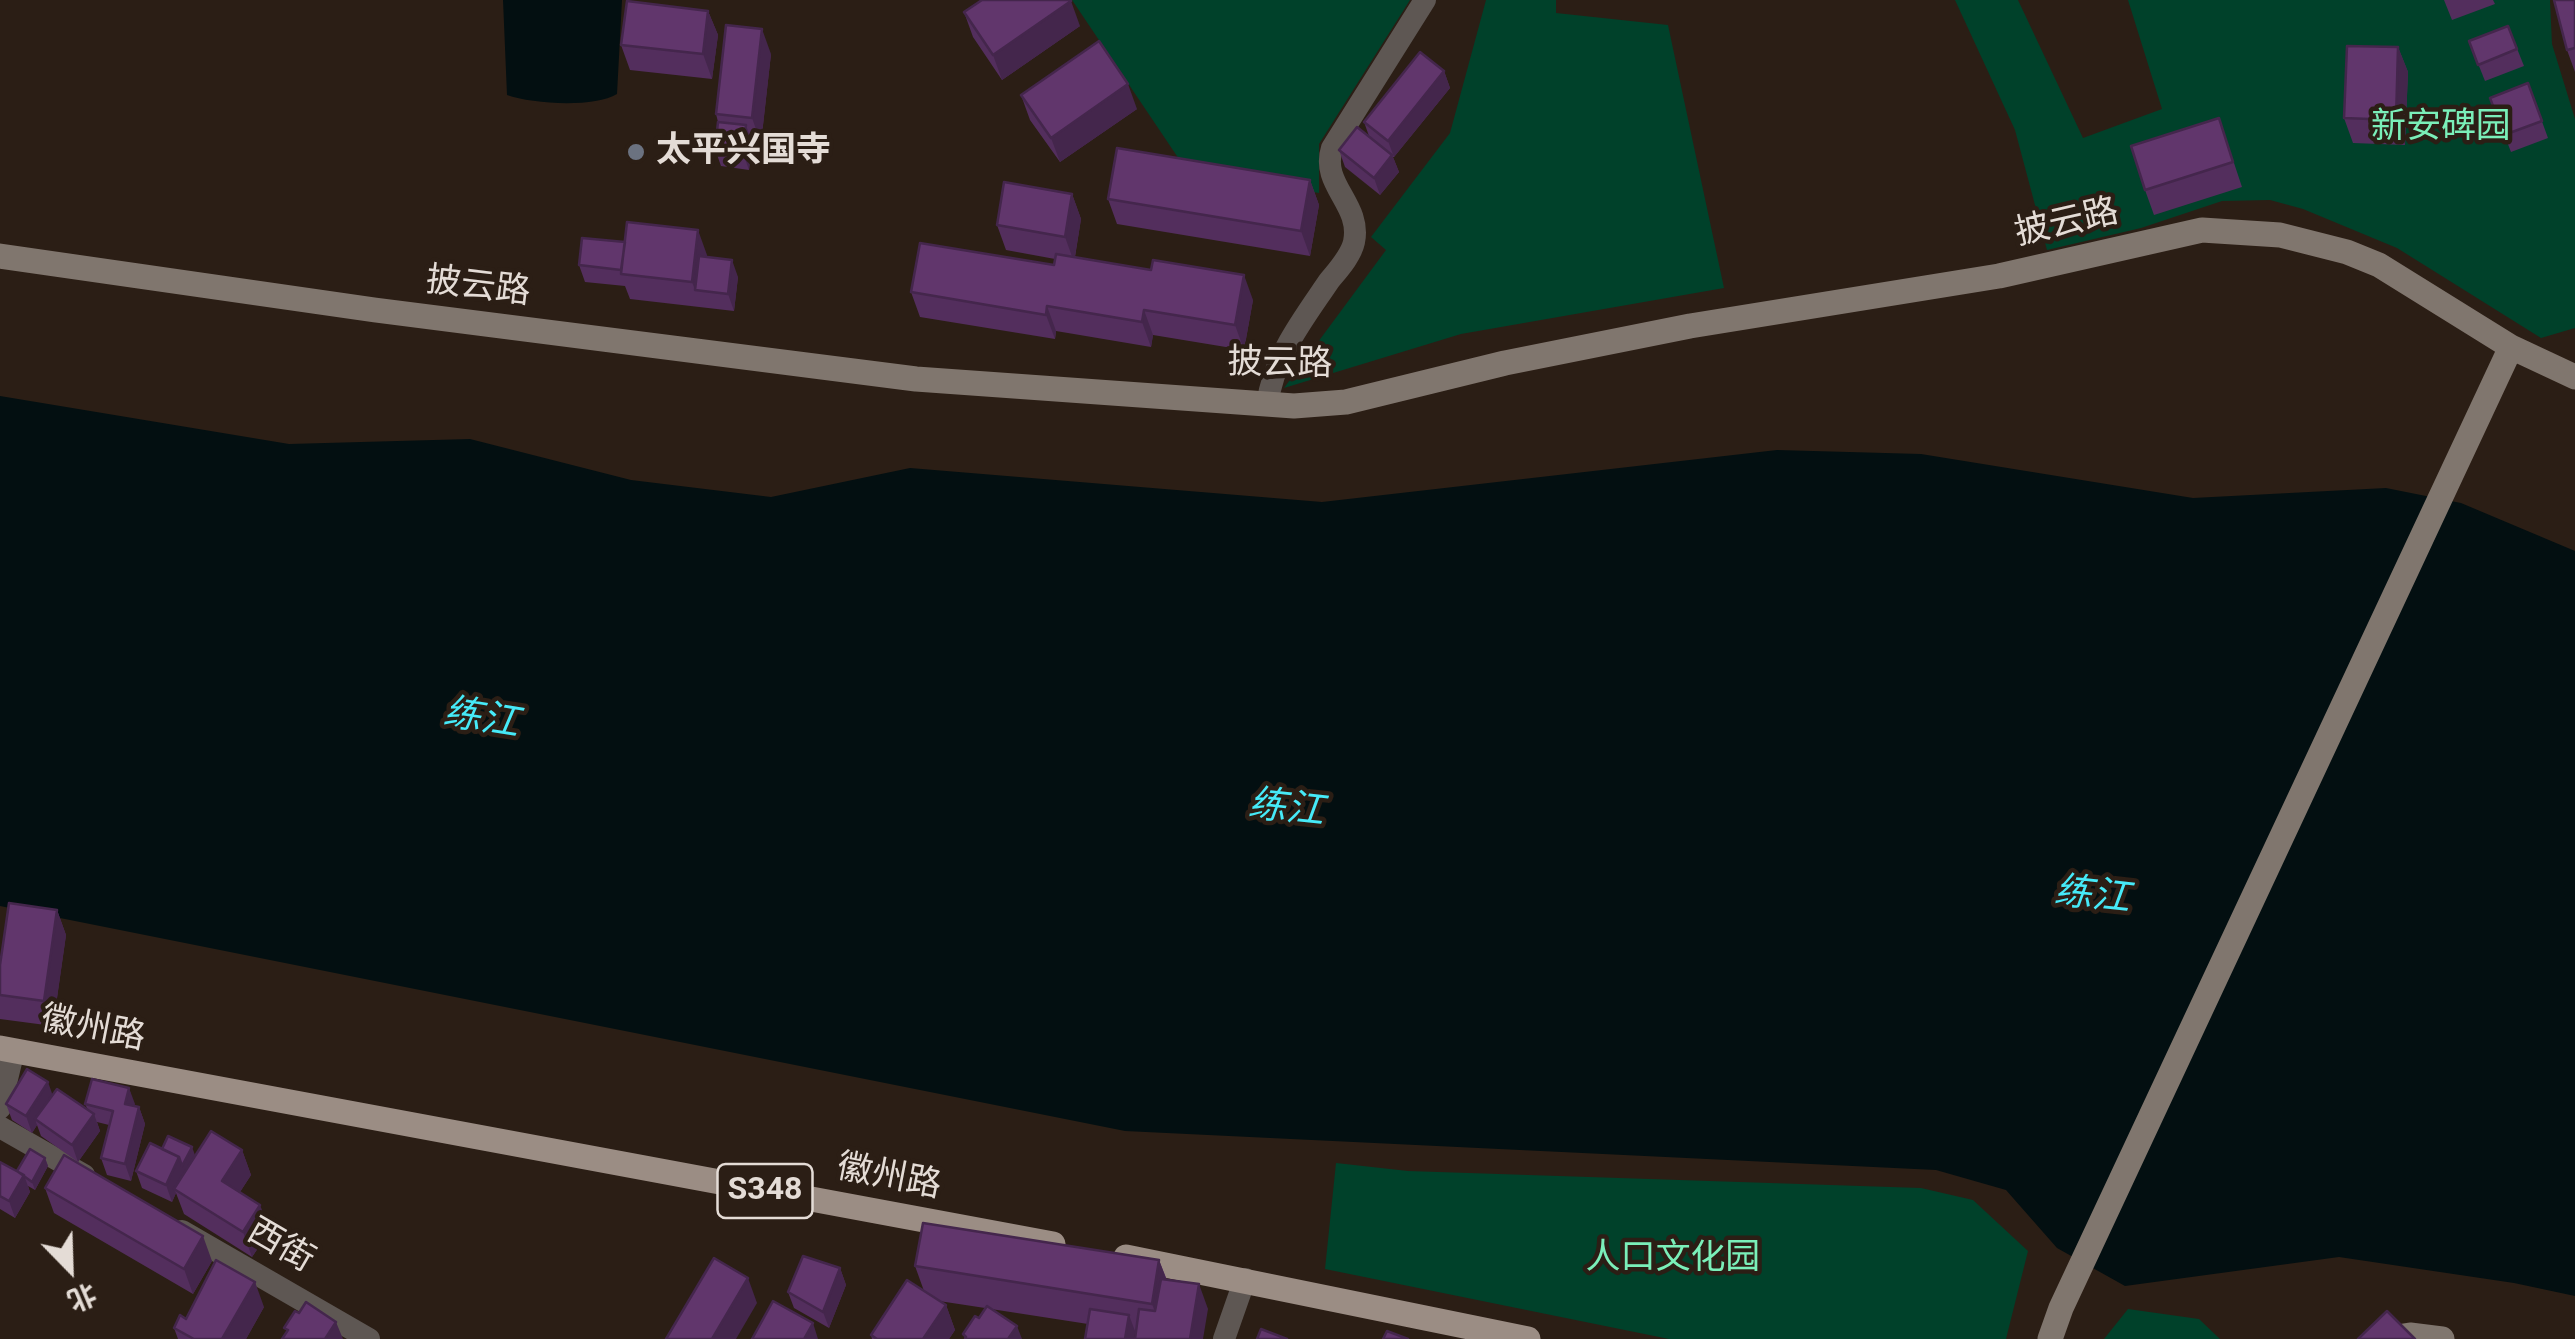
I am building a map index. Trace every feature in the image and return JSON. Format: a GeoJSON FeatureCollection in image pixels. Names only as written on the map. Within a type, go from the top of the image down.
{"type":"FeatureCollection","features":[{"type":"Feature","properties":{"kind":"main road","name":"徽州路"},"geometry":{"type":"LineString","coordinates":[[7,1049],[1245,1279],[1528,1339]]}},
{"type":"Feature","properties":{"kind":"street"},"geometry":{"type":"LineString","coordinates":[[1267,405],[1274,368],[1283,348],[1353,247],[1353,215],[1330,177],[1332,148],[1424,0]]}},
{"type":"Feature","properties":{"kind":"street","name":"披云路"},"geometry":{"type":"LineString","coordinates":[[0,256],[374,310],[916,379],[1308,406],[1346,402],[1634,337],[1999,276],[2202,230],[2280,234],[2380,265],[2510,347],[2575,377]]}},
{"type":"Feature","properties":{"kind":"street"},"geometry":{"type":"LineString","coordinates":[[2050,1339],[2061,1308],[2510,347]]}},
{"type":"Feature","properties":{"kind":"street"},"geometry":{"type":"LineString","coordinates":[[0,1108],[7,1049]]}},
{"type":"Feature","properties":{"kind":"street"},"geometry":{"type":"LineString","coordinates":[[0,1127],[102,1186]]}},
{"type":"Feature","properties":{"kind":"street","name":"西街"},"geometry":{"type":"LineString","coordinates":[[154,1215],[369,1339]]}},
{"type":"Feature","properties":{"kind":"street"},"geometry":{"type":"LineString","coordinates":[[1224,1339],[1245,1279]]}},
{"type":"Feature","properties":{"kind":"street"},"geometry":{"type":"LineString","coordinates":[[2385,1339],[2410,1335],[2442,1339]]}},
{"type":"Feature","properties":{"kind":"green space"},"geometry":{"type":"Polygon","coordinates":[[[1072,0],[1410,0],[1319,144],[1319,193],[1187,171],[1072,0]]]}},
{"type":"Feature","properties":{"kind":"green space"},"geometry":{"type":"Polygon","coordinates":[[[1486,0],[1556,0],[1556,13],[1668,25],[1724,288],[1461,334],[1284,388],[1386,250],[1371,237],[1450,133],[1486,0]]]}},
{"type":"Feature","properties":{"kind":"green space","name":"新安碑园"},"geometry":{"type":"Polygon","coordinates":[[[1955,0],[2018,0],[2083,138],[2162,109],[2128,0],[2550,0],[2552,44],[2575,119],[2575,328],[2541,338],[2397,248],[2303,209],[2270,200],[2222,201],[2141,228],[2047,250],[2015,130],[1955,0]]]}},
{"type":"Feature","properties":{"kind":"green space","name":"人口文化园"},"geometry":{"type":"Polygon","coordinates":[[[1336,1163],[1408,1171],[1921,1188],[1973,1200],[2028,1251],[2006,1339],[1669,1339],[1325,1269],[1336,1163]]]}},
{"type":"Feature","properties":{"kind":"green space"},"geometry":{"type":"Polygon","coordinates":[[[2128,1309],[2199,1319],[2220,1339],[2104,1339],[2128,1309]]]}},
{"type":"Feature","properties":{"kind":"water"},"geometry":{"type":"Polygon","coordinates":[[[503,0],[622,0],[617,94],[594,101],[563,103],[507,95],[503,0]]]}},
{"type":"Feature","properties":{"kind":"water","name":"练江"},"geometry":{"type":"Polygon","coordinates":[[[0,396],[289,444],[470,439],[631,480],[771,497],[910,468],[1322,502],[1777,450],[1921,454],[2193,498],[2386,488],[2461,503],[2575,551],[2575,1296],[2339,1257],[2125,1286],[2057,1248],[2006,1190],[1936,1170],[1125,1131],[0,906],[0,396]]]}},
{"type":"Feature","properties":{"kind":"building"},"geometry":{"type":"Polygon","coordinates":[[[982,0],[1071,1],[993,55],[964,12],[982,0]]]}},
{"type":"Feature","properties":{"kind":"building"},"geometry":{"type":"Polygon","coordinates":[[[2554,0],[2575,0],[2575,48],[2567,50],[2554,0]]]}},
{"type":"Feature","properties":{"kind":"building"},"geometry":{"type":"Polygon","coordinates":[[[627,1],[708,11],[703,54],[621,45],[627,1]]]}},
{"type":"Feature","properties":{"kind":"building"},"geometry":{"type":"Polygon","coordinates":[[[726,25],[762,29],[752,118],[716,114],[726,25]]]}},
{"type":"Feature","properties":{"kind":"building"},"geometry":{"type":"Polygon","coordinates":[[[2508,26],[2517,49],[2478,65],[2469,41],[2508,26]]]}},
{"type":"Feature","properties":{"kind":"building"},"geometry":{"type":"Polygon","coordinates":[[[1099,41],[1128,84],[1051,138],[1021,95],[1099,41]]]}},
{"type":"Feature","properties":{"kind":"building"},"geometry":{"type":"Polygon","coordinates":[[[2347,46],[2398,47],[2396,120],[2344,118],[2347,46]]]}},
{"type":"Feature","properties":{"kind":"building"},"geometry":{"type":"Polygon","coordinates":[[[1420,52],[1444,71],[1388,141],[1364,122],[1420,52]]]}},
{"type":"Feature","properties":{"kind":"building"},"geometry":{"type":"Polygon","coordinates":[[[2528,83],[2542,121],[2504,135],[2490,98],[2528,83]]]}},
{"type":"Feature","properties":{"kind":"building"},"geometry":{"type":"Polygon","coordinates":[[[2219,118],[2233,162],[2145,190],[2131,146],[2219,118]]]}},
{"type":"Feature","properties":{"kind":"building"},"geometry":{"type":"Polygon","coordinates":[[[718,122],[746,125],[743,153],[715,149],[718,122]]]}},
{"type":"Feature","properties":{"kind":"building"},"geometry":{"type":"Polygon","coordinates":[[[1357,127],[1392,155],[1374,178],[1339,150],[1357,127]]]}},
{"type":"Feature","properties":{"kind":"building"},"geometry":{"type":"Polygon","coordinates":[[[1117,148],[1310,180],[1301,231],[1108,199],[1117,148]]]}},
{"type":"Feature","properties":{"kind":"building"},"geometry":{"type":"Polygon","coordinates":[[[1004,182],[1072,194],[1065,237],[997,225],[1004,182]]]}},
{"type":"Feature","properties":{"kind":"building"},"geometry":{"type":"Polygon","coordinates":[[[627,222],[698,230],[692,282],[621,274],[627,222]]]}},
{"type":"Feature","properties":{"kind":"building"},"geometry":{"type":"Polygon","coordinates":[[[582,238],[625,242],[621,270],[579,265],[582,238]]]}},
{"type":"Feature","properties":{"kind":"building"},"geometry":{"type":"Polygon","coordinates":[[[920,243],[1054,265],[1056,254],[1151,270],[1153,260],[1244,275],[1235,325],[1144,310],[1142,322],[1047,306],[1046,315],[911,292],[920,243]]]}},
{"type":"Feature","properties":{"kind":"building"},"geometry":{"type":"Polygon","coordinates":[[[699,256],[732,260],[728,294],[695,290],[699,256]]]}},
{"type":"Feature","properties":{"kind":"building"},"geometry":{"type":"Polygon","coordinates":[[[9,903],[57,910],[44,1001],[0,995],[9,903]]]}},
{"type":"Feature","properties":{"kind":"building"},"geometry":{"type":"Polygon","coordinates":[[[27,1069],[48,1082],[26,1116],[6,1104],[27,1069]]]}},
{"type":"Feature","properties":{"kind":"building"},"geometry":{"type":"Polygon","coordinates":[[[92,1079],[129,1088],[125,1104],[139,1107],[125,1164],[101,1158],[113,1111],[85,1104],[92,1079]]]}},
{"type":"Feature","properties":{"kind":"building"},"geometry":{"type":"Polygon","coordinates":[[[57,1089],[94,1114],[72,1145],[35,1119],[57,1089]]]}},
{"type":"Feature","properties":{"kind":"building"},"geometry":{"type":"Polygon","coordinates":[[[211,1131],[242,1150],[222,1181],[260,1205],[243,1232],[174,1189],[211,1131]]]}},
{"type":"Feature","properties":{"kind":"building"},"geometry":{"type":"Polygon","coordinates":[[[168,1136],[192,1147],[182,1166],[179,1157],[162,1149],[168,1136]]]}},
{"type":"Feature","properties":{"kind":"building"},"geometry":{"type":"Polygon","coordinates":[[[150,1143],[179,1157],[166,1185],[136,1171],[150,1143]]]}},
{"type":"Feature","properties":{"kind":"building"},"geometry":{"type":"Polygon","coordinates":[[[30,1149],[45,1158],[32,1182],[17,1171],[30,1149]]]}},
{"type":"Feature","properties":{"kind":"building"},"geometry":{"type":"Polygon","coordinates":[[[64,1155],[203,1236],[184,1269],[45,1188],[64,1155]]]}},
{"type":"Feature","properties":{"kind":"building"},"geometry":{"type":"Polygon","coordinates":[[[0,1162],[24,1175],[9,1201],[0,1196],[0,1162]]]}},
{"type":"Feature","properties":{"kind":"building"},"geometry":{"type":"Polygon","coordinates":[[[923,1223],[1159,1260],[1152,1304],[915,1266],[923,1223]]]}},
{"type":"Feature","properties":{"kind":"building"},"geometry":{"type":"Polygon","coordinates":[[[803,1256],[840,1268],[823,1312],[788,1292],[803,1256]]]}},
{"type":"Feature","properties":{"kind":"building"},"geometry":{"type":"Polygon","coordinates":[[[714,1258],[748,1278],[712,1339],[666,1339],[714,1258]]]}},
{"type":"Feature","properties":{"kind":"building"},"geometry":{"type":"Polygon","coordinates":[[[216,1260],[255,1282],[222,1339],[194,1339],[174,1328],[180,1315],[186,1319],[216,1260]]]}},
{"type":"Feature","properties":{"kind":"building"},"geometry":{"type":"Polygon","coordinates":[[[1161,1279],[1199,1284],[1190,1339],[1135,1339],[1139,1309],[1155,1311],[1161,1279]]]}},
{"type":"Feature","properties":{"kind":"building"},"geometry":{"type":"Polygon","coordinates":[[[907,1280],[946,1305],[923,1339],[877,1339],[871,1335],[907,1280]]]}},
{"type":"Feature","properties":{"kind":"building"},"geometry":{"type":"Polygon","coordinates":[[[773,1301],[813,1323],[804,1339],[752,1339],[773,1301]]]}},
{"type":"Feature","properties":{"kind":"building"},"geometry":{"type":"Polygon","coordinates":[[[306,1302],[336,1322],[325,1339],[282,1339],[295,1311],[299,1313],[306,1302]]]}},
{"type":"Feature","properties":{"kind":"building"},"geometry":{"type":"Polygon","coordinates":[[[987,1306],[1017,1326],[1008,1339],[965,1339],[963,1334],[975,1316],[979,1318],[987,1306]]]}},
{"type":"Feature","properties":{"kind":"building"},"geometry":{"type":"Polygon","coordinates":[[[1090,1309],[1129,1315],[1125,1339],[1085,1339],[1090,1309]]]}},
{"type":"Feature","properties":{"kind":"building"},"geometry":{"type":"Polygon","coordinates":[[[2387,1311],[2415,1339],[2358,1339],[2387,1311]]]}},
{"type":"Feature","properties":{"kind":"building"},"geometry":{"type":"Polygon","coordinates":[[[1261,1329],[1287,1339],[1257,1339],[1261,1329]]]}},
{"type":"Feature","properties":{"kind":"building"},"geometry":{"type":"Polygon","coordinates":[[[1387,1331],[1408,1339],[1383,1339],[1387,1331]]]}},
{"type":"Feature","properties":{"kind":"place","name":"太平兴国寺"},"geometry":{"type":"Point","coordinates":[636,152]}}]}
